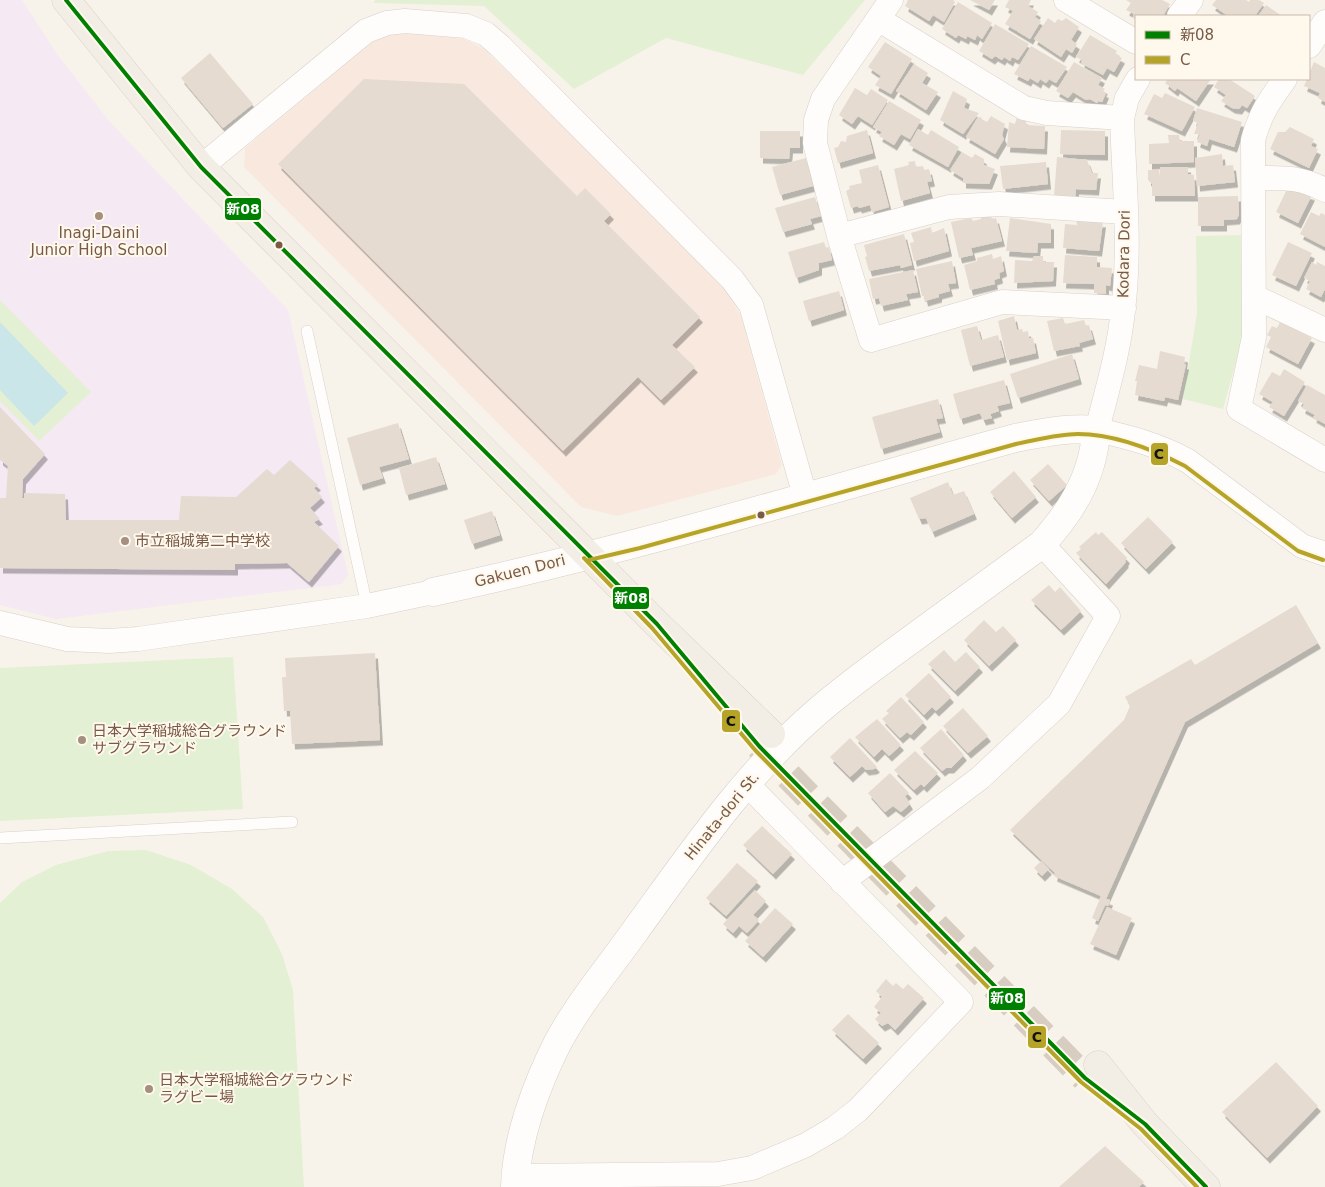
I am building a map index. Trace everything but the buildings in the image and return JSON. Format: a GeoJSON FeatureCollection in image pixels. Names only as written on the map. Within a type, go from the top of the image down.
{"type":"FeatureCollection","features":[{"type":"Feature","properties":{"kind":"main road"},"geometry":{"type":"LineString","coordinates":[[66,0],[201,168],[588,554],[657,624],[765,740]]}},
{"type":"Feature","properties":{"kind":"main road"},"geometry":{"type":"LineString","coordinates":[[1092,1072],[1206,1187]]}},
{"type":"Feature","properties":{"kind":"street"},"geometry":{"type":"LineString","coordinates":[[1066,0],[1135,41]]}},
{"type":"Feature","properties":{"kind":"street"},"geometry":{"type":"LineString","coordinates":[[1180,15],[1190,0]]}},
{"type":"Feature","properties":{"kind":"street"},"geometry":{"type":"LineString","coordinates":[[1122,118],[1047,113],[1024,108],[885,9],[824,99],[816,120],[815,142],[839,236],[871,340],[1002,302],[1124,308]]}},
{"type":"Feature","properties":{"kind":"street"},"geometry":{"type":"LineString","coordinates":[[201,168],[366,31],[387,23],[405,21],[466,26],[486,34],[725,272],[746,296],[751,305],[805,496]]}},
{"type":"Feature","properties":{"kind":"street","name":"Kodara Dori"},"geometry":{"type":"LineString","coordinates":[[1097,430],[1118,346],[1124,308],[1127,262],[1122,118],[1127,98],[1137,80]]}},
{"type":"Feature","properties":{"kind":"street"},"geometry":{"type":"LineString","coordinates":[[1284,80],[1266,105],[1258,121],[1254,140],[1254,337],[1239,409],[1325,460]]}},
{"type":"Feature","properties":{"kind":"street"},"geometry":{"type":"LineString","coordinates":[[1254,178],[1292,178],[1325,190]]}},
{"type":"Feature","properties":{"kind":"street"},"geometry":{"type":"LineString","coordinates":[[839,236],[948,207],[999,204],[1125,212]]}},
{"type":"Feature","properties":{"kind":"street"},"geometry":{"type":"LineString","coordinates":[[1255,297],[1325,330]]}},
{"type":"Feature","properties":{"kind":"street","name":"Gakuen Dori"},"geometry":{"type":"LineString","coordinates":[[0,623],[68,639],[109,641],[138,639],[367,606],[488,580],[1015,438],[1078,428],[1134,438],[1169,451],[1188,461],[1302,546],[1325,554]]}},
{"type":"Feature","properties":{"kind":"street","name":"Hinata-dori St."},"geometry":{"type":"LineString","coordinates":[[515,1182],[522,1140],[534,1101],[558,1043],[576,1013],[681,868],[747,784],[782,745],[817,711],[852,683],[1042,544],[1066,516],[1080,492],[1090,464],[1097,430]]}},
{"type":"Feature","properties":{"kind":"street"},"geometry":{"type":"LineString","coordinates":[[842,882],[980,778],[1059,704],[1108,616],[1042,544]]}},
{"type":"Feature","properties":{"kind":"street"},"geometry":{"type":"LineString","coordinates":[[515,1182],[718,1174],[752,1168],[806,1145],[835,1128],[858,1110],[961,1002],[747,784]]}},
{"type":"Feature","properties":{"kind":"lane"},"geometry":{"type":"LineString","coordinates":[[307,331],[367,606]]}},
{"type":"Feature","properties":{"kind":"lane"},"geometry":{"type":"LineString","coordinates":[[0,838],[292,822]]}},
{"type":"Feature","properties":{"kind":"shaded area","name":"Inagi-Daini Junior High School"},"geometry":{"type":"Polygon","coordinates":[[[0,0],[22,0],[57,54],[109,121],[288,310],[348,575],[342,584],[56,619],[0,605],[0,0]]]}},
{"type":"Feature","properties":{"kind":"shaded area"},"geometry":{"type":"Polygon","coordinates":[[[402,33],[464,39],[484,49],[721,282],[741,316],[782,465],[776,474],[617,516],[581,507],[244,167],[245,148],[374,41],[388,35],[402,33]]]}},
{"type":"Feature","properties":{"kind":"green space"},"geometry":{"type":"Polygon","coordinates":[[[375,0],[865,0],[803,75],[666,38],[574,89],[484,6],[374,3],[375,0]]]}},
{"type":"Feature","properties":{"kind":"green space"},"geometry":{"type":"Polygon","coordinates":[[[1245,235],[1245,314],[1241,344],[1223,409],[1183,399],[1197,313],[1196,236],[1245,235]]]}},
{"type":"Feature","properties":{"kind":"green space"},"geometry":{"type":"Polygon","coordinates":[[[0,300],[91,392],[39,441],[0,401],[0,300]]]}},
{"type":"Feature","properties":{"kind":"green space","name":"日本大学稲城総合グラウンド サブグラウンド"},"geometry":{"type":"Polygon","coordinates":[[[233,657],[243,809],[0,821],[0,668],[233,657]]]}},
{"type":"Feature","properties":{"kind":"green space","name":"日本大学稲城総合グラウンド ラグビー場"},"geometry":{"type":"Polygon","coordinates":[[[146,850],[191,865],[232,889],[263,917],[282,954],[293,990],[304,1187],[0,1187],[0,903],[22,882],[56,865],[108,851],[146,850]]]}},
{"type":"Feature","properties":{"kind":"water"},"geometry":{"type":"Polygon","coordinates":[[[1,323],[68,393],[34,426],[0,390],[1,323]]]}},
{"type":"Feature","properties":{"kind":"tunnel"},"geometry":{"type":"LineString","coordinates":[[759,746],[1085,1078]]}},
{"type":"Feature","properties":{"kind":"transit line","name":"新08"},"geometry":{"type":"LineString","coordinates":[[66,0],[201,167],[657,624],[759,746],[1085,1078],[1145,1124],[1206,1187]]}},
{"type":"Feature","properties":{"kind":"transit line","name":"C"},"geometry":{"type":"LineString","coordinates":[[589,560],[640,548],[1016,444],[1070,434],[1092,435],[1119,440],[1160,454],[1185,466],[1298,551],[1323,560]]}},
{"type":"Feature","properties":{"kind":"transit line","name":"C"},"geometry":{"type":"LineString","coordinates":[[584,558],[652,628],[755,750],[1081,1082],[1141,1129],[1197,1187]]}},
{"type":"Feature","properties":{"kind":"place","name":"Inagi-Daini Junior High School"},"geometry":{"type":"Point","coordinates":[99,216]}},
{"type":"Feature","properties":{"kind":"place","name":"市立稲城第二中学校"},"geometry":{"type":"Point","coordinates":[125,541]}},
{"type":"Feature","properties":{"kind":"place","name":"日本大学稲城総合グラウンド サブグラウンド"},"geometry":{"type":"Point","coordinates":[82,740]}},
{"type":"Feature","properties":{"kind":"place","name":"日本大学稲城総合グラウンド ラグビー場"},"geometry":{"type":"Point","coordinates":[149,1089]}}]}
